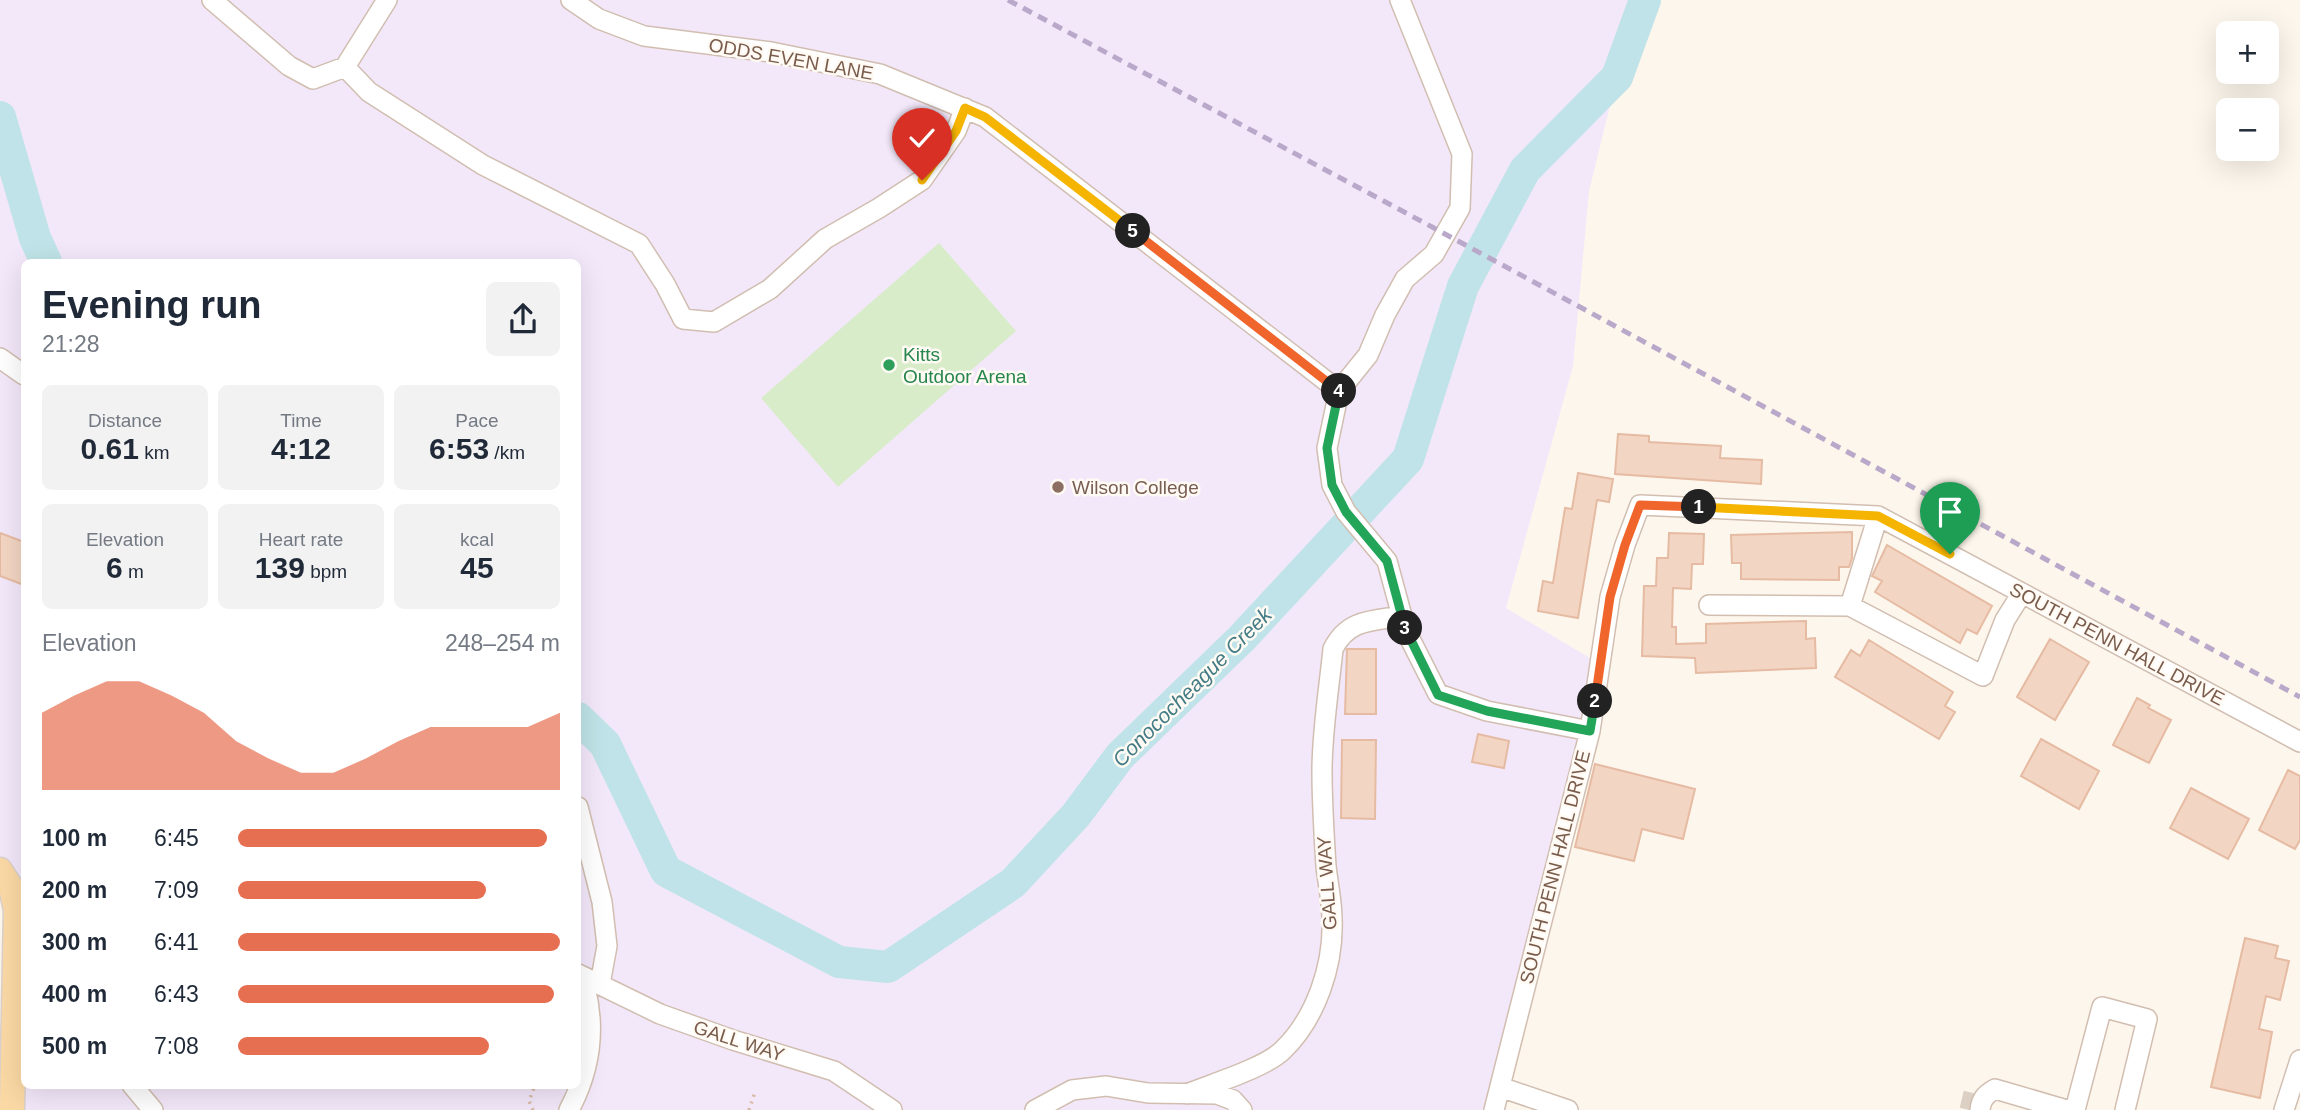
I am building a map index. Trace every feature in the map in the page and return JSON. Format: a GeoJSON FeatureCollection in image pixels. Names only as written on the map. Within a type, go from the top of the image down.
{"type":"FeatureCollection","features":[{"type":"Feature","properties":{"kind":"main road"},"geometry":{"type":"LineString","coordinates":[[3,874],[14,899],[17,923],[12,1110]]}},
{"type":"Feature","properties":{"kind":"street"},"geometry":{"type":"LineString","coordinates":[[212,0],[289,66],[313,79],[345,67],[387,0]]}},
{"type":"Feature","properties":{"kind":"street","name":"ODDS EVEN LANE"},"geometry":{"type":"LineString","coordinates":[[570,0],[599,19],[644,36],[771,52],[880,74],[985,117],[1339,391]]}},
{"type":"Feature","properties":{"kind":"street"},"geometry":{"type":"LineString","coordinates":[[1399,0],[1462,154],[1460,208],[1434,254],[1405,279],[1385,315],[1368,355],[1339,391],[1327,448],[1332,485],[1346,512],[1387,561],[1406,631],[1438,695],[1487,711],[1590,731]]}},
{"type":"Feature","properties":{"kind":"street"},"geometry":{"type":"LineString","coordinates":[[345,67],[369,92],[483,165],[639,244],[683,318],[714,322],[770,289],[825,239],[922,180],[956,131],[965,108]]}},
{"type":"Feature","properties":{"kind":"street"},"geometry":{"type":"LineString","coordinates":[[0,358],[21,373]]}},
{"type":"Feature","properties":{"kind":"street","name":"SOUTH PENN HALL DRIVE"},"geometry":{"type":"LineString","coordinates":[[1494,1110],[1590,731],[1610,597],[1640,505],[1878,516],[2300,742]]}},
{"type":"Feature","properties":{"kind":"street"},"geometry":{"type":"LineString","coordinates":[[1850,606],[1878,516]]}},
{"type":"Feature","properties":{"kind":"street"},"geometry":{"type":"LineString","coordinates":[[1709,606],[1850,606],[1983,676],[2005,620],[2021,593]]}},
{"type":"Feature","properties":{"kind":"street","name":"GALL WAY"},"geometry":{"type":"LineString","coordinates":[[1035,1110],[1072,1090],[1106,1086],[1148,1093],[1186,1094],[1268,1061],[1295,1037],[1314,1006],[1325,977],[1331,948],[1332,920],[1326,868],[1322,769],[1333,649],[1347,629],[1363,622],[1402,616]]}},
{"type":"Feature","properties":{"kind":"street"},"geometry":{"type":"LineString","coordinates":[[581,814],[602,902],[607,946],[586,981],[592,1024],[586,1073],[581,1084]]}},
{"type":"Feature","properties":{"kind":"street","name":"GALL WAY"},"geometry":{"type":"LineString","coordinates":[[586,981],[660,1014],[834,1071],[892,1110]]}},
{"type":"Feature","properties":{"kind":"street"},"geometry":{"type":"LineString","coordinates":[[1977,1102],[1981,1102],[1995,1088],[2064,1109],[2102,1007],[2147,1019],[2125,1110]]}},
{"type":"Feature","properties":{"kind":"street"},"geometry":{"type":"LineString","coordinates":[[2284,1110],[2300,1060]]}},
{"type":"Feature","properties":{"kind":"street"},"geometry":{"type":"LineString","coordinates":[[1500,1087],[1568,1110]]}},
{"type":"Feature","properties":{"kind":"street"},"geometry":{"type":"LineString","coordinates":[[135,1089],[153,1110]]}},
{"type":"Feature","properties":{"kind":"street"},"geometry":{"type":"LineString","coordinates":[[569,1110],[579,1089]]}},
{"type":"Feature","properties":{"kind":"street"},"geometry":{"type":"LineString","coordinates":[[1186,1094],[1217,1094],[1233,1100],[1242,1110]]}},
{"type":"Feature","properties":{"kind":"path"},"geometry":{"type":"LineString","coordinates":[[533,1110],[529,1101],[534,1089]]}},
{"type":"Feature","properties":{"kind":"path"},"geometry":{"type":"LineString","coordinates":[[748,1110],[755,1092]]}},
{"type":"Feature","properties":{"kind":"shaded area","name":"Wilson College"},"geometry":{"type":"Polygon","coordinates":[[[0,0],[1636,0],[1589,191],[1573,366],[1506,608],[1600,664],[1494,1110],[12,1110],[17,923],[0,870],[0,0]]]}},
{"type":"Feature","properties":{"kind":"green space","name":"Kitts Outdoor Arena"},"geometry":{"type":"Polygon","coordinates":[[[939,243],[1016,331],[838,487],[761,398],[939,243]]]}},
{"type":"Feature","properties":{"kind":"building"},"geometry":{"type":"Polygon","coordinates":[[[1618,434],[1649,436],[1649,442],[1721,446],[1720,458],[1762,460],[1761,484],[1615,474],[1618,434]]]}},
{"type":"Feature","properties":{"kind":"building"},"geometry":{"type":"Polygon","coordinates":[[[1578,473],[1613,479],[1609,502],[1597,500],[1578,618],[1538,611],[1543,581],[1553,583],[1565,508],[1572,509],[1578,473]]]}},
{"type":"Feature","properties":{"kind":"building"},"geometry":{"type":"Polygon","coordinates":[[[1852,532],[1852,558],[1849,567],[1839,567],[1839,580],[1741,579],[1741,563],[1732,563],[1731,535],[1852,532]]]}},
{"type":"Feature","properties":{"kind":"building"},"geometry":{"type":"Polygon","coordinates":[[[0,533],[21,541],[21,584],[0,576],[0,533]]]}},
{"type":"Feature","properties":{"kind":"building"},"geometry":{"type":"Polygon","coordinates":[[[1669,533],[1704,534],[1703,564],[1692,564],[1691,589],[1673,588],[1672,627],[1676,627],[1676,644],[1706,643],[1706,624],[1806,621],[1806,639],[1815,638],[1816,668],[1696,673],[1695,658],[1642,656],[1644,586],[1656,586],[1657,558],[1668,558],[1669,533]]]}},
{"type":"Feature","properties":{"kind":"building"},"geometry":{"type":"Polygon","coordinates":[[[1887,545],[1992,606],[1977,634],[1967,629],[1960,643],[1875,592],[1882,581],[1872,576],[1887,545]]]}},
{"type":"Feature","properties":{"kind":"building"},"geometry":{"type":"Polygon","coordinates":[[[2050,639],[2089,662],[2055,720],[2017,697],[2050,639]]]}},
{"type":"Feature","properties":{"kind":"building"},"geometry":{"type":"Polygon","coordinates":[[[1869,640],[1953,692],[1945,706],[1955,712],[1939,739],[1835,677],[1851,650],[1860,656],[1869,640]]]}},
{"type":"Feature","properties":{"kind":"building"},"geometry":{"type":"Polygon","coordinates":[[[1347,649],[1376,649],[1376,714],[1345,714],[1347,649]]]}},
{"type":"Feature","properties":{"kind":"building"},"geometry":{"type":"Polygon","coordinates":[[[2137,698],[2150,705],[2148,708],[2171,720],[2149,763],[2113,745],[2137,698]]]}},
{"type":"Feature","properties":{"kind":"building"},"geometry":{"type":"Polygon","coordinates":[[[1478,734],[1509,741],[1504,768],[1472,762],[1478,734]]]}},
{"type":"Feature","properties":{"kind":"building"},"geometry":{"type":"Polygon","coordinates":[[[2041,739],[2099,771],[2079,809],[2021,776],[2041,739]]]}},
{"type":"Feature","properties":{"kind":"building"},"geometry":{"type":"Polygon","coordinates":[[[1342,740],[1376,740],[1375,819],[1341,818],[1342,740]]]}},
{"type":"Feature","properties":{"kind":"building"},"geometry":{"type":"Polygon","coordinates":[[[1595,764],[1695,789],[1683,839],[1642,829],[1634,861],[1575,847],[1595,764]]]}},
{"type":"Feature","properties":{"kind":"building"},"geometry":{"type":"Polygon","coordinates":[[[2288,770],[2300,776],[2300,840],[2295,849],[2259,830],[2288,770]]]}},
{"type":"Feature","properties":{"kind":"building"},"geometry":{"type":"Polygon","coordinates":[[[2191,788],[2249,819],[2228,859],[2170,828],[2191,788]]]}},
{"type":"Feature","properties":{"kind":"building"},"geometry":{"type":"Polygon","coordinates":[[[2245,938],[2278,946],[2275,958],[2289,961],[2280,1000],[2266,996],[2259,1029],[2272,1032],[2260,1098],[2211,1087],[2245,938]]]}},
{"type":"Feature","properties":{"kind":"waterway","name":"Conococheague Creek"},"geometry":{"type":"LineString","coordinates":[[581,721],[605,744],[666,871],[839,962],[888,967],[1013,883],[1076,815],[1120,756],[1242,638],[1408,459],[1463,286],[1525,170],[1617,77],[1645,0]]}},
{"type":"Feature","properties":{"kind":"waterway","name":"Conococheague Creek"},"geometry":{"type":"LineString","coordinates":[[0,117],[35,238],[45,259]]}},
{"type":"Feature","properties":{"kind":"tunnel"},"geometry":{"type":"LineString","coordinates":[[1969,1110],[1973,1093]]}},
{"type":"Feature","properties":{"kind":"railway"},"geometry":{"type":"LineString","coordinates":[[1008,0],[2300,697]]}},
{"type":"Feature","properties":{"kind":"place","name":"Kitts Outdoor Arena"},"geometry":{"type":"Point","coordinates":[889,365]}},
{"type":"Feature","properties":{"kind":"place","name":"Wilson College"},"geometry":{"type":"Point","coordinates":[1058,487]}},
{"type":"Feature","properties":{"kind":"route"},"geometry":{"type":"LineString","coordinates":[[922,180],[956,131],[965,108],[985,117],[1339,391],[1327,448],[1332,485],[1346,512],[1387,561],[1406,631],[1438,695],[1487,711],[1590,731],[1610,597],[1640,505],[1878,516],[1950,554]]}}]}
